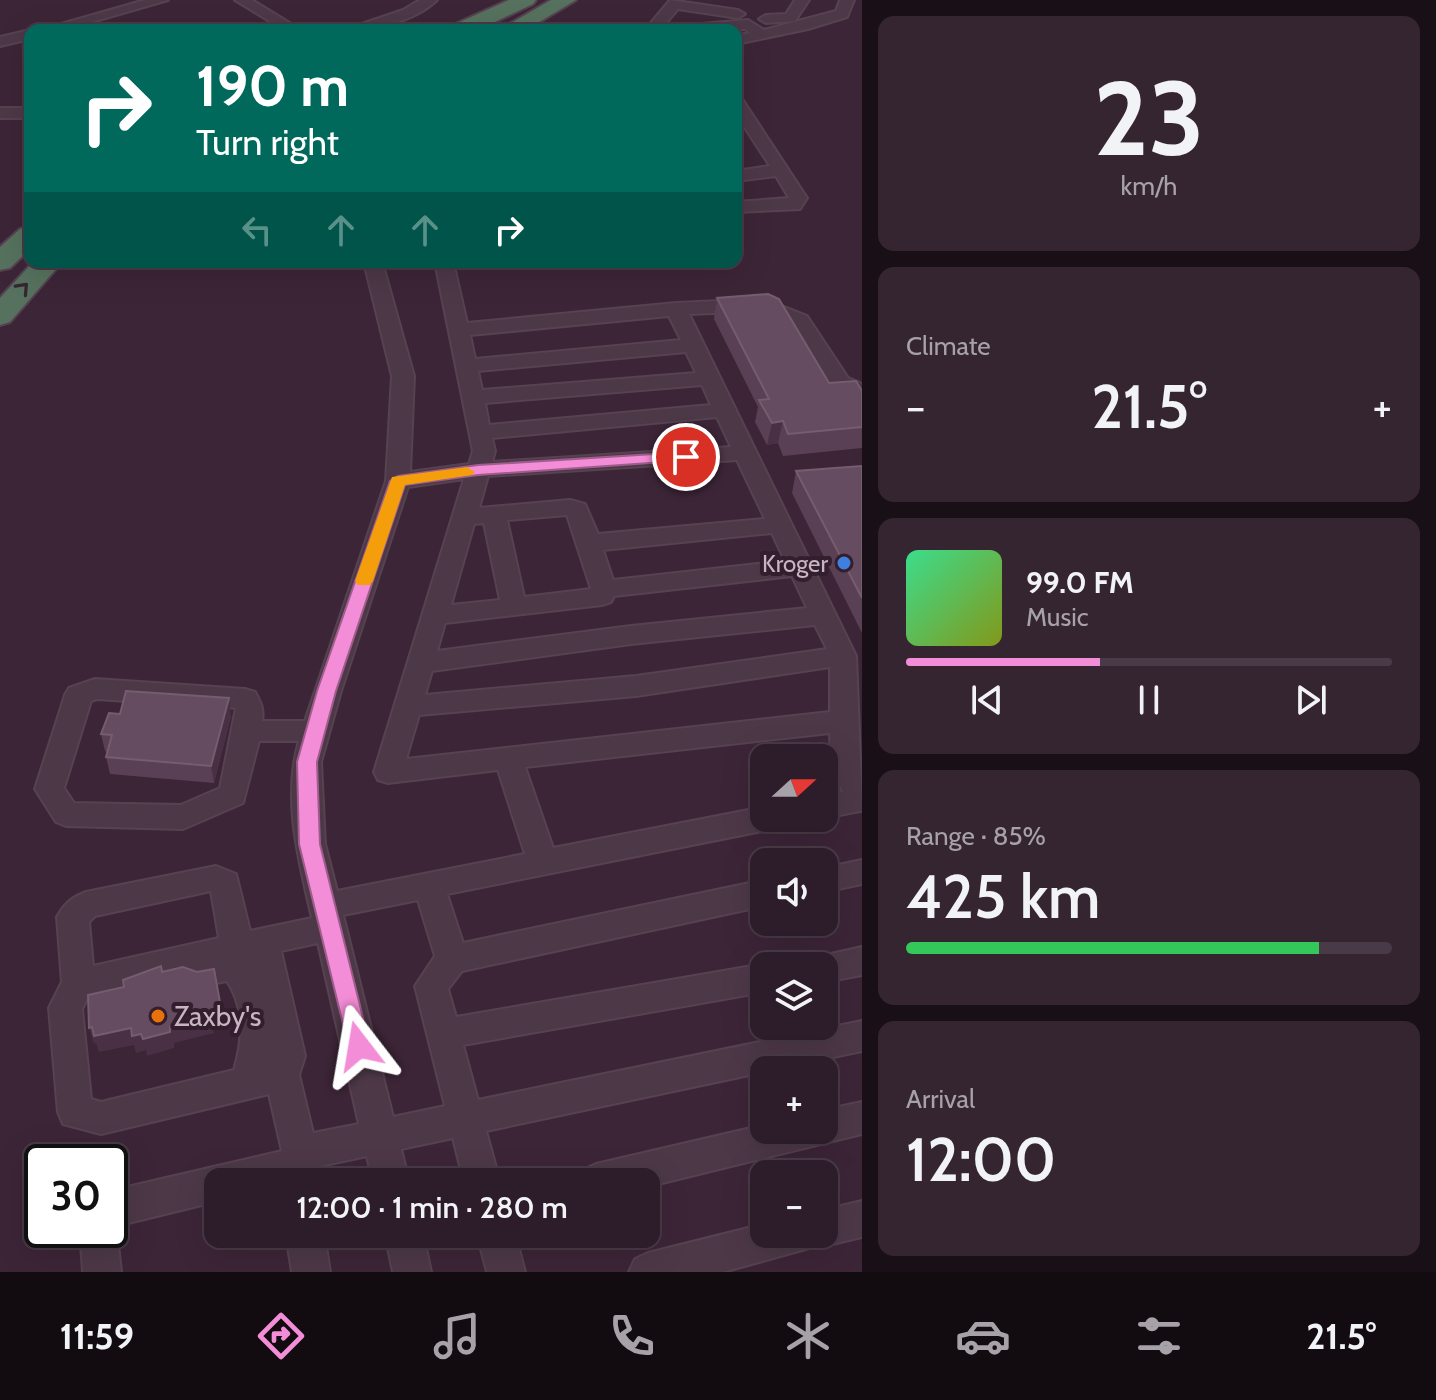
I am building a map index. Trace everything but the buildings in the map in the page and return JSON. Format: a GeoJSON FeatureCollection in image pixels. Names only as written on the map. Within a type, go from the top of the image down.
{"type":"FeatureCollection","features":[{"type":"Feature","properties":{"kind":"highway"},"geometry":{"type":"LineString","coordinates":[[474,24],[526,0]]}},
{"type":"Feature","properties":{"kind":"highway"},"geometry":{"type":"LineString","coordinates":[[521,24],[566,0]]}},
{"type":"Feature","properties":{"kind":"highway"},"geometry":{"type":"LineString","coordinates":[[0,262],[24,240]]}},
{"type":"Feature","properties":{"kind":"highway"},"geometry":{"type":"LineString","coordinates":[[0,316],[43,268]]}},
{"type":"Feature","properties":{"kind":"street"},"geometry":{"type":"LineString","coordinates":[[69,24],[161,0]]}},
{"type":"Feature","properties":{"kind":"street"},"geometry":{"type":"LineString","coordinates":[[242,0],[284,24]]}},
{"type":"Feature","properties":{"kind":"street"},"geometry":{"type":"LineString","coordinates":[[371,24],[408,13],[430,0]]}},
{"type":"Feature","properties":{"kind":"street"},"geometry":{"type":"LineString","coordinates":[[728,24],[790,18],[802,0]]}},
{"type":"Feature","properties":{"kind":"street"},"geometry":{"type":"LineString","coordinates":[[657,24],[676,2],[753,21],[763,36]]}},
{"type":"Feature","properties":{"kind":"street"},"geometry":{"type":"LineString","coordinates":[[742,39],[763,36],[844,7],[862,17]]}},
{"type":"Feature","properties":{"kind":"street"},"geometry":{"type":"LineString","coordinates":[[103,15],[117,24]]}},
{"type":"Feature","properties":{"kind":"street"},"geometry":{"type":"LineString","coordinates":[[0,42],[24,36]]}},
{"type":"Feature","properties":{"kind":"street"},"geometry":{"type":"LineString","coordinates":[[0,113],[24,113]]}},
{"type":"Feature","properties":{"kind":"street"},"geometry":{"type":"LineString","coordinates":[[742,114],[798,198],[794,205],[742,207]]}},
{"type":"Feature","properties":{"kind":"street"},"geometry":{"type":"LineString","coordinates":[[742,175],[781,170]]}},
{"type":"Feature","properties":{"kind":"street"},"geometry":{"type":"LineString","coordinates":[[375,268],[403,376],[398,481],[307,762],[310,844],[388,1168]]}},
{"type":"Feature","properties":{"kind":"street"},"geometry":{"type":"LineString","coordinates":[[445,268],[484,451],[388,772],[851,720]]}},
{"type":"Feature","properties":{"kind":"street"},"geometry":{"type":"LineString","coordinates":[[460,330],[676,309],[764,305],[800,320],[840,382],[862,392]]}},
{"type":"Feature","properties":{"kind":"street"},"geometry":{"type":"LineString","coordinates":[[676,309],[843,656],[851,720],[845,765],[862,800],[838,804]]}},
{"type":"Feature","properties":{"kind":"street"},"geometry":{"type":"LineString","coordinates":[[467,366],[693,345]]}},
{"type":"Feature","properties":{"kind":"street"},"geometry":{"type":"LineString","coordinates":[[473,397],[709,378]]}},
{"type":"Feature","properties":{"kind":"street"},"geometry":{"type":"LineString","coordinates":[[480,432],[724,410]]}},
{"type":"Feature","properties":{"kind":"street"},"geometry":{"type":"LineString","coordinates":[[398,481],[478,470],[745,453]]}},
{"type":"Feature","properties":{"kind":"street"},"geometry":{"type":"LineString","coordinates":[[434,616],[602,596],[604,589],[577,509],[570,507],[464,517]]}},
{"type":"Feature","properties":{"kind":"street"},"geometry":{"type":"LineString","coordinates":[[494,514],[514,607]]}},
{"type":"Feature","properties":{"kind":"street"},"geometry":{"type":"LineString","coordinates":[[589,543],[780,525]]}},
{"type":"Feature","properties":{"kind":"street"},"geometry":{"type":"LineString","coordinates":[[604,589],[800,567]]}},
{"type":"Feature","properties":{"kind":"street"},"geometry":{"type":"LineString","coordinates":[[420,663],[631,635],[823,615]]}},
{"type":"Feature","properties":{"kind":"street"},"geometry":{"type":"LineString","coordinates":[[407,706],[636,686],[843,656]]}},
{"type":"Feature","properties":{"kind":"street"},"geometry":{"type":"LineString","coordinates":[[95,689],[245,699],[250,709],[247,731],[233,795],[183,817],[66,814],[49,789],[79,695],[95,689]]}},
{"type":"Feature","properties":{"kind":"street"},"geometry":{"type":"LineString","coordinates":[[247,731],[315,731]]}},
{"type":"Feature","properties":{"kind":"street"},"geometry":{"type":"LineString","coordinates":[[508,758],[543,862]]}},
{"type":"Feature","properties":{"kind":"street"},"geometry":{"type":"LineString","coordinates":[[72,995],[250,945],[327,916],[429,885],[750,821]]}},
{"type":"Feature","properties":{"kind":"street"},"geometry":{"type":"LineString","coordinates":[[838,877],[862,872]]}},
{"type":"Feature","properties":{"kind":"street"},"geometry":{"type":"LineString","coordinates":[[282,1075],[101,1118],[75,1112],[73,917],[86,905],[216,878],[225,883],[288,1056],[282,1075],[296,1167],[380,1135],[862,1036]]}},
{"type":"Feature","properties":{"kind":"street"},"geometry":{"type":"LineString","coordinates":[[429,885],[452,959]]}},
{"type":"Feature","properties":{"kind":"street"},"geometry":{"type":"LineString","coordinates":[[478,1168],[431,986],[452,959],[750,896]]}},
{"type":"Feature","properties":{"kind":"street"},"geometry":{"type":"LineString","coordinates":[[838,965],[862,961]]}},
{"type":"Feature","properties":{"kind":"street"},"geometry":{"type":"LineString","coordinates":[[72,995],[94,994],[221,967],[236,968],[244,979],[257,1015],[258,1051],[246,1084]]}},
{"type":"Feature","properties":{"kind":"street"},"geometry":{"type":"LineString","coordinates":[[443,1034],[750,980]]}},
{"type":"Feature","properties":{"kind":"street"},"geometry":{"type":"LineString","coordinates":[[838,1124],[862,1118]]}},
{"type":"Feature","properties":{"kind":"street"},"geometry":{"type":"LineString","coordinates":[[654,1168],[754,1144]]}},
{"type":"Feature","properties":{"kind":"street"},"geometry":{"type":"LineString","coordinates":[[128,1205],[204,1186]]}},
{"type":"Feature","properties":{"kind":"street"},"geometry":{"type":"LineString","coordinates":[[838,1225],[862,1219]]}},
{"type":"Feature","properties":{"kind":"street"},"geometry":{"type":"LineString","coordinates":[[648,1272],[750,1246]]}},
{"type":"Feature","properties":{"kind":"street"},"geometry":{"type":"LineString","coordinates":[[100,1248],[102,1272]]}},
{"type":"Feature","properties":{"kind":"street"},"geometry":{"type":"LineString","coordinates":[[307,1248],[311,1272]]}},
{"type":"Feature","properties":{"kind":"street"},"geometry":{"type":"LineString","coordinates":[[407,1248],[412,1272]]}},
{"type":"Feature","properties":{"kind":"street"},"geometry":{"type":"LineString","coordinates":[[500,1248],[506,1272]]}},
{"type":"Feature","properties":{"kind":"slow traffic"},"geometry":{"type":"LineString","coordinates":[[364,581],[398,481],[467,472]]}},
{"type":"Feature","properties":{"kind":"place","name":"Kroger"},"geometry":{"type":"Point","coordinates":[844,563]}},
{"type":"Feature","properties":{"kind":"place","name":"Zaxby's"},"geometry":{"type":"Point","coordinates":[158,1016]}},
{"type":"Feature","properties":{"kind":"route"},"geometry":{"type":"LineString","coordinates":[[359,1046],[310,844],[307,762],[327,691],[398,481],[478,470],[686,457]]}}]}
